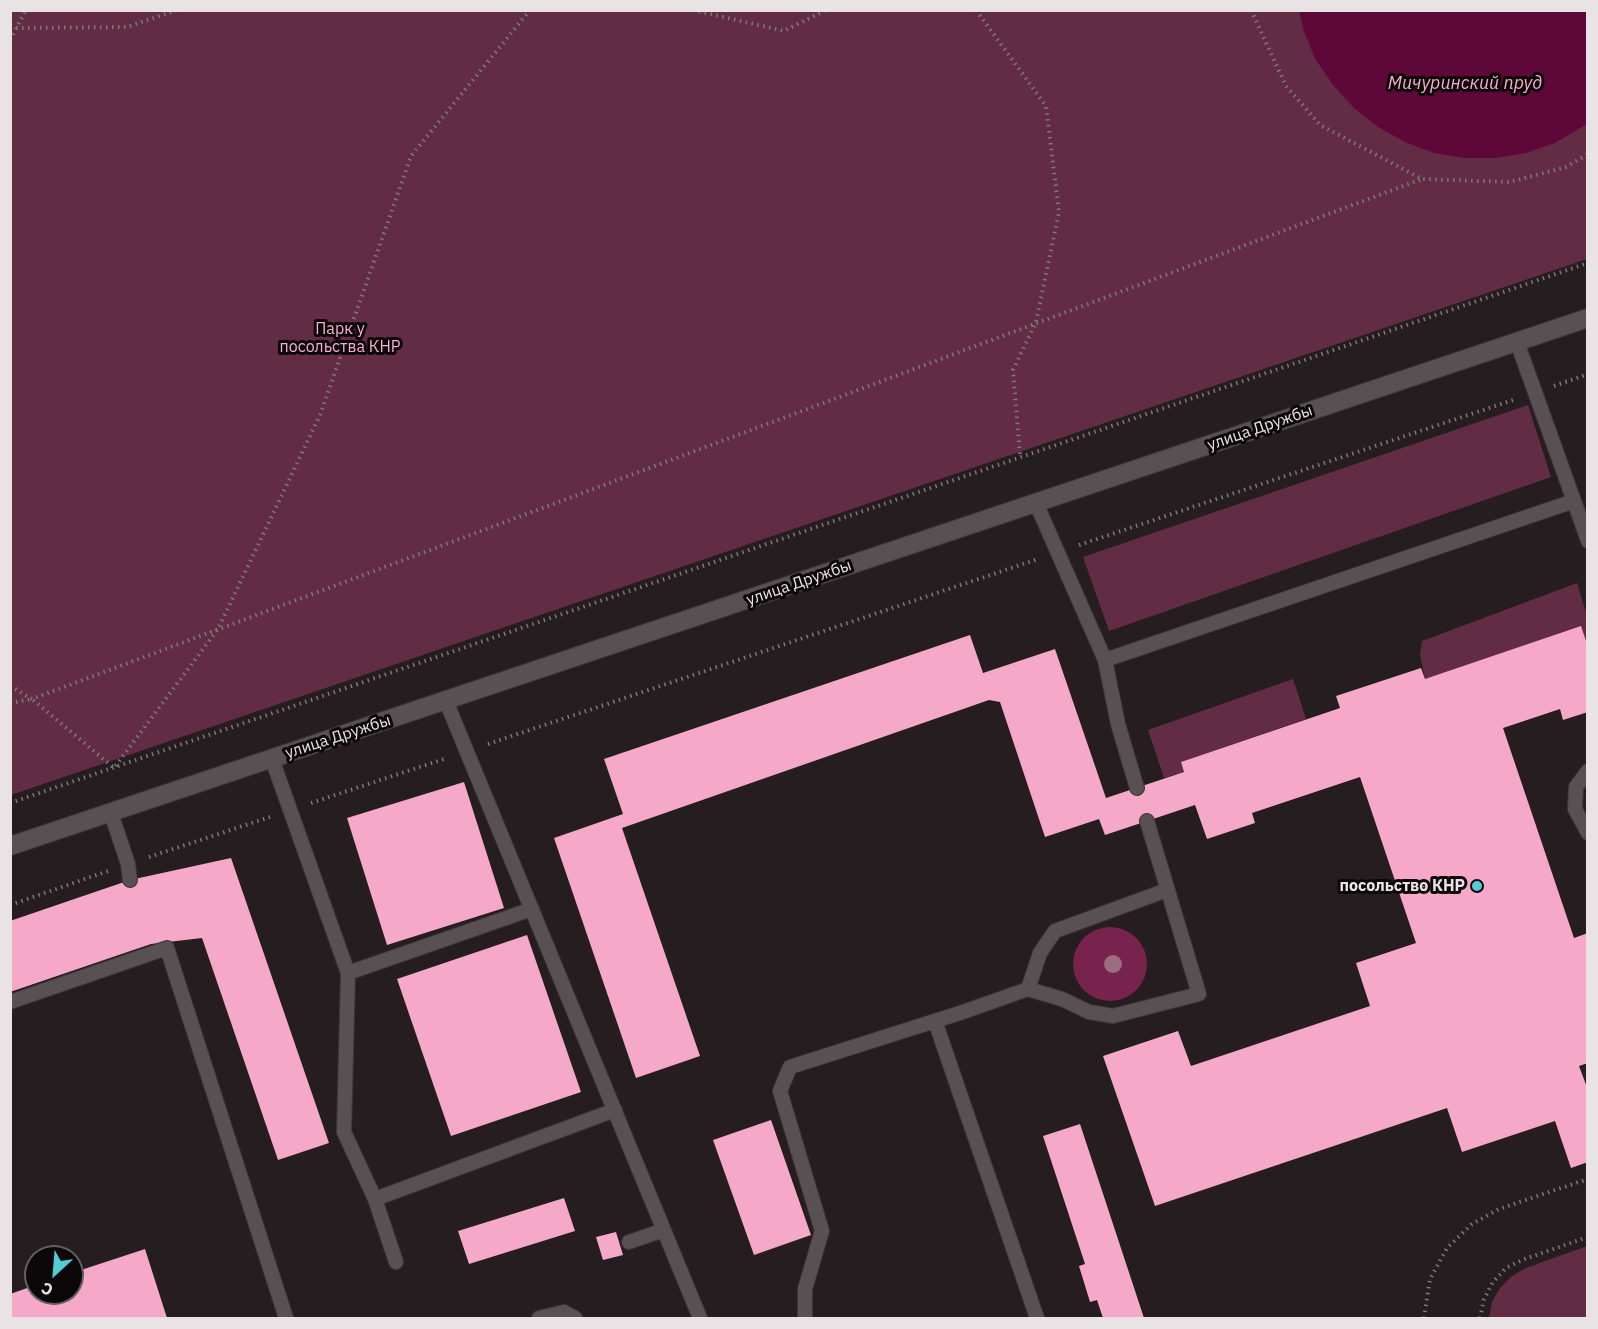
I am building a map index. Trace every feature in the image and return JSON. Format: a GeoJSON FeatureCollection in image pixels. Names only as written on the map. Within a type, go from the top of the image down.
{"type":"FeatureCollection","features":[{"type":"Feature","properties":{"kind":"street","name":"улица Дружбы"},"geometry":{"type":"LineString","coordinates":[[10,846],[1587,318]]}},
{"type":"Feature","properties":{"kind":"lane"},"geometry":{"type":"LineString","coordinates":[[1516,342],[1587,541]]}},
{"type":"Feature","properties":{"kind":"lane"},"geometry":{"type":"LineString","coordinates":[[1105,660],[1574,501]]}},
{"type":"Feature","properties":{"kind":"lane"},"geometry":{"type":"LineString","coordinates":[[1036,503],[1105,660],[1118,724],[1137,788]]}},
{"type":"Feature","properties":{"kind":"lane"},"geometry":{"type":"LineString","coordinates":[[446,701],[700,1318]]}},
{"type":"Feature","properties":{"kind":"lane"},"geometry":{"type":"LineString","coordinates":[[272,759],[348,973],[344,1132],[375,1199],[396,1262]]}},
{"type":"Feature","properties":{"kind":"lane"},"geometry":{"type":"LineString","coordinates":[[1587,771],[1576,787],[1575,809],[1587,833]]}},
{"type":"Feature","properties":{"kind":"lane"},"geometry":{"type":"LineString","coordinates":[[111,813],[128,864],[130,880]]}},
{"type":"Feature","properties":{"kind":"lane"},"geometry":{"type":"LineString","coordinates":[[806,1318],[805,1289],[822,1231],[780,1091],[790,1067],[1029,989],[1062,999],[1089,1012],[1113,1016],[1199,994],[1147,821]]}},
{"type":"Feature","properties":{"kind":"lane"},"geometry":{"type":"LineString","coordinates":[[1029,989],[1040,953],[1055,930],[1167,890]]}},
{"type":"Feature","properties":{"kind":"lane"},"geometry":{"type":"LineString","coordinates":[[348,973],[532,909]]}},
{"type":"Feature","properties":{"kind":"lane"},"geometry":{"type":"LineString","coordinates":[[10,1002],[152,948],[167,948],[286,1318]]}},
{"type":"Feature","properties":{"kind":"lane"},"geometry":{"type":"LineString","coordinates":[[934,1021],[1037,1318]]}},
{"type":"Feature","properties":{"kind":"lane"},"geometry":{"type":"LineString","coordinates":[[375,1199],[615,1110]]}},
{"type":"Feature","properties":{"kind":"lane"},"geometry":{"type":"LineString","coordinates":[[629,1242],[664,1230]]}},
{"type":"Feature","properties":{"kind":"lane"},"geometry":{"type":"LineString","coordinates":[[539,1318],[564,1312],[575,1318]]}},
{"type":"Feature","properties":{"kind":"path"},"geometry":{"type":"LineString","coordinates":[[10,40],[26,10]]}},
{"type":"Feature","properties":{"kind":"path"},"geometry":{"type":"LineString","coordinates":[[10,28],[127,27],[177,10]]}},
{"type":"Feature","properties":{"kind":"path"},"geometry":{"type":"LineString","coordinates":[[114,768],[218,629],[320,415],[411,156],[530,10]]}},
{"type":"Feature","properties":{"kind":"path"},"geometry":{"type":"LineString","coordinates":[[693,10],[784,31],[826,10]]}},
{"type":"Feature","properties":{"kind":"path"},"geometry":{"type":"LineString","coordinates":[[976,10],[1046,106],[1059,212],[1036,322],[1013,370],[1020,455]]}},
{"type":"Feature","properties":{"kind":"path"},"geometry":{"type":"LineString","coordinates":[[1251,10],[1286,86],[1320,125],[1422,179]]}},
{"type":"Feature","properties":{"kind":"path"},"geometry":{"type":"LineString","coordinates":[[10,703],[32,699],[1422,179],[1510,182],[1566,166],[1587,154]]}},
{"type":"Feature","properties":{"kind":"path"},"geometry":{"type":"LineString","coordinates":[[10,803],[1020,455],[1587,263]]}},
{"type":"Feature","properties":{"kind":"path"},"geometry":{"type":"LineString","coordinates":[[10,905],[1587,374]]}},
{"type":"Feature","properties":{"kind":"path"},"geometry":{"type":"LineString","coordinates":[[10,686],[32,699],[114,768]]}},
{"type":"Feature","properties":{"kind":"path"},"geometry":{"type":"LineString","coordinates":[[1424,1318],[1430,1279],[1447,1248],[1472,1224],[1499,1209],[1587,1179]]}},
{"type":"Feature","properties":{"kind":"path"},"geometry":{"type":"LineString","coordinates":[[1480,1318],[1484,1299],[1492,1282],[1506,1268],[1587,1237]]}},
{"type":"Feature","properties":{"kind":"green space","name":"Парк у посольства КНР"},"geometry":{"type":"Polygon","coordinates":[[[10,11],[1587,11],[1587,259],[11,795],[10,11]]]}},
{"type":"Feature","properties":{"kind":"green space"},"geometry":{"type":"Polygon","coordinates":[[[1528,405],[1551,477],[1109,631],[1083,557],[1528,405]]]}},
{"type":"Feature","properties":{"kind":"green space"},"geometry":{"type":"Polygon","coordinates":[[[1577,583],[1587,616],[1587,640],[1425,679],[1420,655],[1422,641],[1577,583]]]}},
{"type":"Feature","properties":{"kind":"green space"},"geometry":{"type":"Polygon","coordinates":[[[1293,679],[1306,719],[1181,762],[1184,772],[1164,778],[1148,730],[1293,679]]]}},
{"type":"Feature","properties":{"kind":"green space"},"geometry":{"type":"Polygon","coordinates":[[[1587,1246],[1587,1318],[1489,1318],[1492,1302],[1500,1288],[1512,1276],[1526,1268],[1587,1246]]]}},
{"type":"Feature","properties":{"kind":"shaded area"},"geometry":{"type":"Polygon","coordinates":[[[1110,927],[1131,933],[1141,943],[1147,964],[1141,985],[1131,995],[1110,1001],[1089,995],[1079,985],[1073,964],[1079,943],[1089,933],[1110,927]]]}},
{"type":"Feature","properties":{"kind":"water","name":"Мичуринский пруд"},"geometry":{"type":"Polygon","coordinates":[[[1299,11],[1587,11],[1587,124],[1555,143],[1526,153],[1495,158],[1465,158],[1434,153],[1405,142],[1378,127],[1354,108],[1333,85],[1316,60],[1304,32],[1299,11]]]}},
{"type":"Feature","properties":{"kind":"building","name":"посольство КНР"},"geometry":{"type":"Polygon","coordinates":[[[1581,626],[1586,641],[1588,640],[1588,712],[1563,720],[1560,709],[1503,728],[1574,938],[1588,933],[1588,1063],[1579,1066],[1588,1090],[1588,1162],[1571,1168],[1555,1121],[1462,1152],[1447,1108],[1155,1206],[1103,1056],[1178,1031],[1191,1066],[1370,1006],[1356,963],[1416,943],[1360,777],[1252,813],[1255,823],[1207,839],[1195,805],[1105,835],[1099,819],[1045,837],[1000,702],[989,700],[622,828],[700,1056],[636,1078],[554,838],[623,814],[604,759],[970,635],[983,673],[1055,649],[1106,798],[1184,772],[1181,762],[1340,708],[1336,696],[1421,668],[1425,679],[1581,626]]]}},
{"type":"Feature","properties":{"kind":"building"},"geometry":{"type":"Polygon","coordinates":[[[464,782],[504,908],[387,945],[347,818],[464,782]]]}},
{"type":"Feature","properties":{"kind":"building"},"geometry":{"type":"Polygon","coordinates":[[[231,858],[329,1143],[278,1160],[202,938],[151,944],[10,992],[10,921],[130,880],[231,858]]]}},
{"type":"Feature","properties":{"kind":"building"},"geometry":{"type":"Polygon","coordinates":[[[527,935],[581,1092],[451,1136],[397,979],[527,935]]]}},
{"type":"Feature","properties":{"kind":"building"},"geometry":{"type":"Polygon","coordinates":[[[771,1120],[811,1235],[754,1255],[713,1140],[771,1120]]]}},
{"type":"Feature","properties":{"kind":"building"},"geometry":{"type":"Polygon","coordinates":[[[1080,1124],[1144,1318],[1103,1318],[1097,1300],[1090,1302],[1079,1266],[1085,1264],[1043,1136],[1080,1124]]]}},
{"type":"Feature","properties":{"kind":"building"},"geometry":{"type":"Polygon","coordinates":[[[564,1198],[575,1231],[469,1264],[458,1231],[564,1198]]]}},
{"type":"Feature","properties":{"kind":"building"},"geometry":{"type":"Polygon","coordinates":[[[616,1232],[623,1255],[603,1260],[596,1237],[616,1232]]]}},
{"type":"Feature","properties":{"kind":"building"},"geometry":{"type":"Polygon","coordinates":[[[145,1249],[167,1318],[10,1318],[10,1294],[24,1289],[24,1305],[84,1305],[84,1269],[145,1249]]]}},
{"type":"Feature","properties":{"kind":"place","name":"посольство КНР"},"geometry":{"type":"Point","coordinates":[1477,886]}}]}
